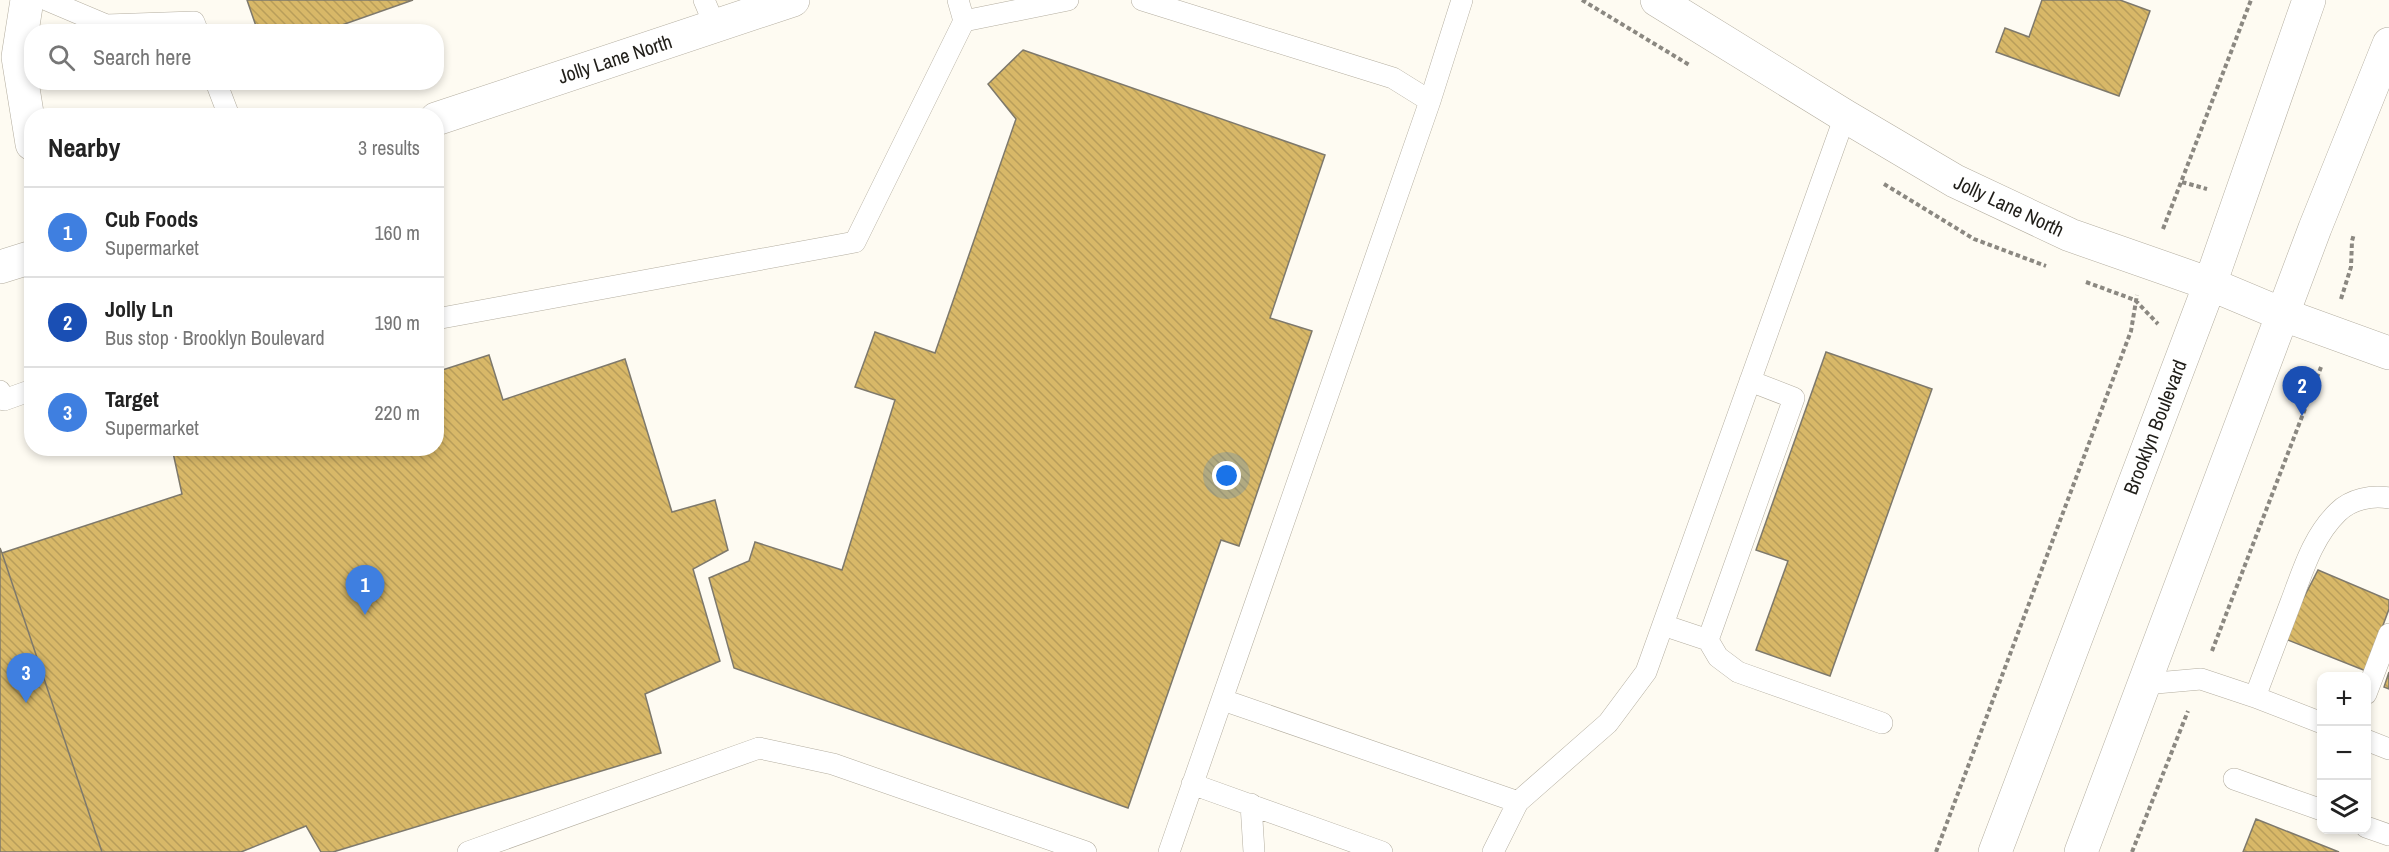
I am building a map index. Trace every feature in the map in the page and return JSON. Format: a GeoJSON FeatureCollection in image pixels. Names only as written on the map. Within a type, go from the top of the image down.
{"type":"FeatureCollection","features":[{"type":"Feature","properties":{"kind":"main road"},"geometry":{"type":"LineString","coordinates":[[26,108],[18,57],[27,0]]}},
{"type":"Feature","properties":{"kind":"main road","name":"Jolly Lane North"},"geometry":{"type":"LineString","coordinates":[[444,116],[709,13],[793,0]]}},
{"type":"Feature","properties":{"kind":"main road","name":"Jolly Lane North"},"geometry":{"type":"LineString","coordinates":[[1657,0],[1845,116],[1955,180],[2070,235],[2210,284],[2284,315],[2389,353]]}},
{"type":"Feature","properties":{"kind":"main road","name":"Brooklyn Boulevard"},"geometry":{"type":"LineString","coordinates":[[1995,852],[2210,284],[2309,0]]}},
{"type":"Feature","properties":{"kind":"main road"},"geometry":{"type":"LineString","coordinates":[[2081,852],[2315,228],[2389,44]]}},
{"type":"Feature","properties":{"kind":"main road"},"geometry":{"type":"LineString","coordinates":[[0,267],[24,260]]}},
{"type":"Feature","properties":{"kind":"lane"},"geometry":{"type":"LineString","coordinates":[[47,0],[104,24]]}},
{"type":"Feature","properties":{"kind":"lane"},"geometry":{"type":"LineString","coordinates":[[444,318],[855,242],[963,21],[958,0]]}},
{"type":"Feature","properties":{"kind":"lane"},"geometry":{"type":"LineString","coordinates":[[963,21],[1068,0]]}},
{"type":"Feature","properties":{"kind":"lane"},"geometry":{"type":"LineString","coordinates":[[1142,0],[1393,78],[1430,101]]}},
{"type":"Feature","properties":{"kind":"lane"},"geometry":{"type":"LineString","coordinates":[[1168,852],[1223,700],[1430,101],[1462,0]]}},
{"type":"Feature","properties":{"kind":"lane"},"geometry":{"type":"LineString","coordinates":[[135,24],[194,22],[195,24]]}},
{"type":"Feature","properties":{"kind":"lane"},"geometry":{"type":"LineString","coordinates":[[219,90],[226,108]]}},
{"type":"Feature","properties":{"kind":"lane"},"geometry":{"type":"LineString","coordinates":[[1493,852],[1518,802],[1608,723],[1646,672],[1845,116]]}},
{"type":"Feature","properties":{"kind":"lane"},"geometry":{"type":"LineString","coordinates":[[1708,640],[1794,398],[1750,381]]}},
{"type":"Feature","properties":{"kind":"lane"},"geometry":{"type":"LineString","coordinates":[[0,392],[4,400],[24,393]]}},
{"type":"Feature","properties":{"kind":"lane"},"geometry":{"type":"LineString","coordinates":[[2255,697],[2308,559],[2326,526],[2339,510],[2355,501],[2378,496],[2389,498]]}},
{"type":"Feature","properties":{"kind":"lane"},"geometry":{"type":"LineString","coordinates":[[1663,625],[1708,640],[1718,657],[1738,672],[1882,723]]}},
{"type":"Feature","properties":{"kind":"lane"},"geometry":{"type":"LineString","coordinates":[[2371,683],[2389,634]]}},
{"type":"Feature","properties":{"kind":"lane"},"geometry":{"type":"LineString","coordinates":[[2145,684],[2201,679],[2317,721]]}},
{"type":"Feature","properties":{"kind":"lane"},"geometry":{"type":"LineString","coordinates":[[1223,700],[1518,802]]}},
{"type":"Feature","properties":{"kind":"lane"},"geometry":{"type":"LineString","coordinates":[[2371,742],[2389,749]]}},
{"type":"Feature","properties":{"kind":"lane"},"geometry":{"type":"LineString","coordinates":[[477,850],[759,748],[833,764],[1086,852]]}},
{"type":"Feature","properties":{"kind":"lane"},"geometry":{"type":"LineString","coordinates":[[2234,779],[2317,808]]}},
{"type":"Feature","properties":{"kind":"lane"},"geometry":{"type":"LineString","coordinates":[[1192,784],[1382,852]]}},
{"type":"Feature","properties":{"kind":"lane"},"geometry":{"type":"LineString","coordinates":[[1251,804],[1254,852]]}},
{"type":"Feature","properties":{"kind":"lane"},"geometry":{"type":"LineString","coordinates":[[2371,828],[2389,835]]}},
{"type":"Feature","properties":{"kind":"path"},"geometry":{"type":"LineString","coordinates":[[1936,852],[2131,331],[2135,300],[2251,0]]}},
{"type":"Feature","properties":{"kind":"path"},"geometry":{"type":"LineString","coordinates":[[2132,852],[2317,381],[2351,267],[2352,241],[2356,230]]}},
{"type":"Feature","properties":{"kind":"building"},"geometry":{"type":"Polygon","coordinates":[[[247,0],[413,0],[345,24],[255,24],[247,0]]]}},
{"type":"Feature","properties":{"kind":"building"},"geometry":{"type":"Polygon","coordinates":[[[2042,0],[2120,0],[2150,11],[2119,96],[1996,52],[2005,28],[2029,37],[2042,0]]]}},
{"type":"Feature","properties":{"kind":"building"},"geometry":{"type":"Polygon","coordinates":[[[1023,50],[1325,155],[1270,318],[1312,331],[1239,546],[1221,540],[1128,808],[734,668],[709,578],[749,561],[755,542],[842,570],[895,400],[855,387],[875,332],[935,353],[1016,119],[988,84],[1023,50]]]}},
{"type":"Feature","properties":{"kind":"building"},"geometry":{"type":"Polygon","coordinates":[[[1826,352],[1932,389],[1830,676],[1756,650],[1788,561],[1756,550],[1826,352]]]}},
{"type":"Feature","properties":{"kind":"building"},"geometry":{"type":"Polygon","coordinates":[[[489,355],[503,400],[625,359],[672,512],[715,500],[728,550],[693,569],[720,661],[645,694],[661,753],[333,852],[321,852],[306,826],[241,852],[102,852],[2,553],[182,494],[174,456],[444,456],[444,369],[489,355]]]}},
{"type":"Feature","properties":{"kind":"building"},"geometry":{"type":"Polygon","coordinates":[[[0,548],[2,553],[102,852],[0,852],[0,548]]]}},
{"type":"Feature","properties":{"kind":"building"},"geometry":{"type":"Polygon","coordinates":[[[2318,570],[2389,600],[2389,609],[2366,671],[2283,638],[2318,570]]]}},
{"type":"Feature","properties":{"kind":"building"},"geometry":{"type":"Polygon","coordinates":[[[2389,672],[2389,689],[2384,687],[2389,672]]]}},
{"type":"Feature","properties":{"kind":"building"},"geometry":{"type":"Polygon","coordinates":[[[2256,819],[2339,852],[2243,852],[2256,819]]]}},
{"type":"Feature","properties":{"kind":"place","name":"Jolly Ln"},"geometry":{"type":"Point","coordinates":[2302,416]}},
{"type":"Feature","properties":{"kind":"place","name":"Cub Foods"},"geometry":{"type":"Point","coordinates":[365,615]}},
{"type":"Feature","properties":{"kind":"place","name":"Target"},"geometry":{"type":"Point","coordinates":[26,703]}}]}
